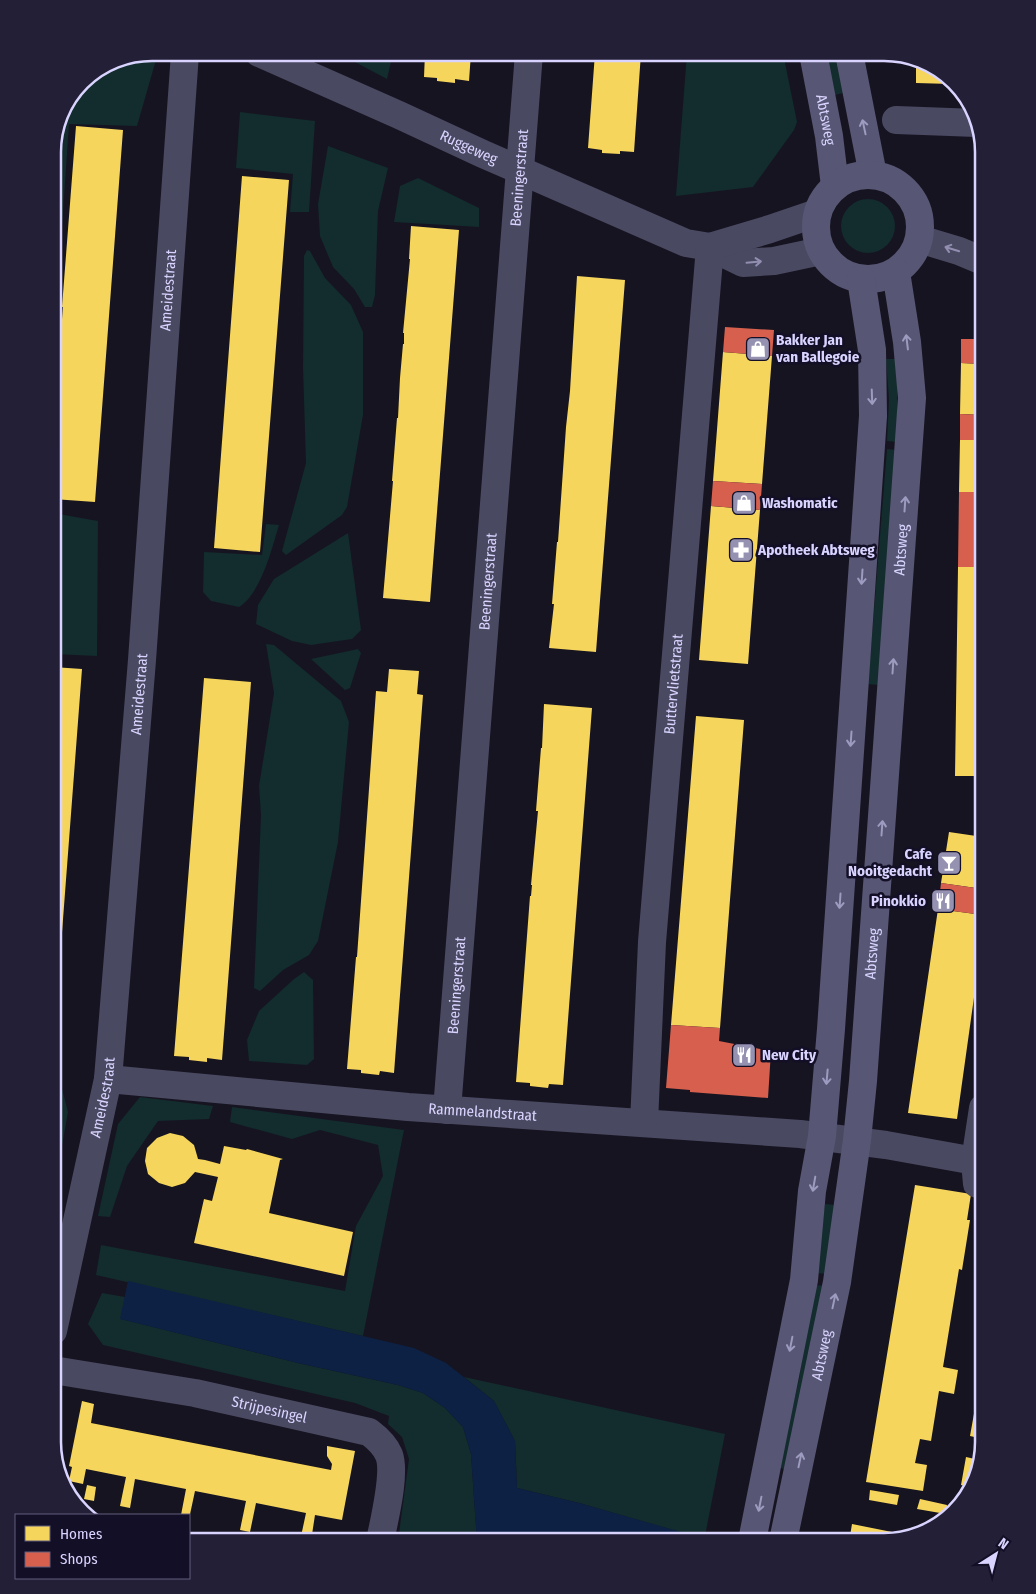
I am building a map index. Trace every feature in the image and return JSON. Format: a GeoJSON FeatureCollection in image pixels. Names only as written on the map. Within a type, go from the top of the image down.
{"type":"FeatureCollection","features":[{"type":"Feature","properties":{"kind":"street","name":"Ameidestraat"},"geometry":{"type":"LineString","coordinates":[[61,1290],[108,1079],[142,660],[184,61]]}},
{"type":"Feature","properties":{"kind":"street","name":"Ruggeweg"},"geometry":{"type":"LineString","coordinates":[[280,61],[483,154],[686,243],[710,246],[743,263],[774,261],[821,251]]}},
{"type":"Feature","properties":{"kind":"street","name":"Beeningerstraat"},"geometry":{"type":"LineString","coordinates":[[447,1110],[528,61]]}},
{"type":"Feature","properties":{"kind":"street","name":"Abtsweg"},"geometry":{"type":"LineString","coordinates":[[815,61],[829,136],[836,186]]}},
{"type":"Feature","properties":{"kind":"street"},"geometry":{"type":"LineString","coordinates":[[851,61],[873,175]]}},
{"type":"Feature","properties":{"kind":"street"},"geometry":{"type":"LineString","coordinates":[[896,120],[970,123]]}},
{"type":"Feature","properties":{"kind":"street"},"geometry":{"type":"LineString","coordinates":[[873,175],[898,184],[910,197],[915,204],[920,221],[919,239],[911,258],[896,272],[879,279],[852,278],[837,270],[821,251],[816,232],[817,213],[826,195],[836,186],[853,177],[873,175]]}},
{"type":"Feature","properties":{"kind":"street","name":"Ruggeweg"},"geometry":{"type":"LineString","coordinates":[[710,246],[770,230],[817,213]]}},
{"type":"Feature","properties":{"kind":"street"},"geometry":{"type":"LineString","coordinates":[[919,239],[975,257]]}},
{"type":"Feature","properties":{"kind":"street","name":"Buttervlietstraat"},"geometry":{"type":"LineString","coordinates":[[644,1123],[652,942],[710,246]]}},
{"type":"Feature","properties":{"kind":"street","name":"Abtsweg"},"geometry":{"type":"LineString","coordinates":[[785,1533],[838,1282],[857,1140],[868,1024],[912,398],[907,342],[896,272]]}},
{"type":"Feature","properties":{"kind":"street"},"geometry":{"type":"LineString","coordinates":[[754,1533],[804,1280],[812,1191],[822,1136],[873,416],[872,350],[861,279]]}},
{"type":"Feature","properties":{"kind":"street","name":"Rammelandstraat"},"geometry":{"type":"LineString","coordinates":[[108,1079],[447,1110],[822,1136],[857,1140],[975,1172]]}},
{"type":"Feature","properties":{"kind":"street","name":"Strijpesingel"},"geometry":{"type":"LineString","coordinates":[[61,1371],[196,1393],[368,1432],[380,1440],[389,1456],[392,1473],[381,1533]]}},
{"type":"Feature","properties":{"kind":"green space"},"geometry":{"type":"Polygon","coordinates":[[[156,61],[137,126],[69,124],[61,241],[61,147],[64,129],[73,107],[92,84],[107,73],[129,64],[156,61]]]}},
{"type":"Feature","properties":{"kind":"green space"},"geometry":{"type":"Polygon","coordinates":[[[353,61],[391,61],[387,79],[353,61]]]}},
{"type":"Feature","properties":{"kind":"green space"},"geometry":{"type":"Polygon","coordinates":[[[686,61],[785,61],[797,122],[794,130],[753,187],[676,196],[686,61]]]}},
{"type":"Feature","properties":{"kind":"green space"},"geometry":{"type":"Polygon","coordinates":[[[828,61],[840,61],[847,92],[835,95],[828,61]]]}},
{"type":"Feature","properties":{"kind":"green space"},"geometry":{"type":"Polygon","coordinates":[[[240,112],[315,121],[309,212],[290,212],[293,174],[236,168],[240,112]]]}},
{"type":"Feature","properties":{"kind":"green space"},"geometry":{"type":"Polygon","coordinates":[[[328,146],[388,168],[378,211],[375,295],[372,307],[365,307],[354,289],[333,267],[320,236],[318,204],[328,146]]]}},
{"type":"Feature","properties":{"kind":"green space"},"geometry":{"type":"Polygon","coordinates":[[[418,178],[479,208],[479,227],[394,222],[400,186],[418,178]]]}},
{"type":"Feature","properties":{"kind":"green space"},"geometry":{"type":"Polygon","coordinates":[[[863,199],[873,199],[883,203],[891,211],[895,226],[891,241],[883,249],[873,253],[863,253],[853,249],[845,241],[841,231],[841,221],[845,211],[853,203],[863,199]]]}},
{"type":"Feature","properties":{"kind":"green space"},"geometry":{"type":"Polygon","coordinates":[[[307,250],[310,251],[325,278],[351,305],[363,332],[363,415],[347,507],[342,515],[286,555],[282,551],[306,463],[303,368],[304,256],[307,250]]]}},
{"type":"Feature","properties":{"kind":"green space"},"geometry":{"type":"Polygon","coordinates":[[[886,359],[897,359],[897,442],[887,441],[889,400],[886,359]]]}},
{"type":"Feature","properties":{"kind":"green space"},"geometry":{"type":"Polygon","coordinates":[[[887,449],[896,450],[878,685],[868,684],[887,449]]]}},
{"type":"Feature","properties":{"kind":"green space"},"geometry":{"type":"Polygon","coordinates":[[[61,514],[98,521],[97,656],[61,654],[61,514]]]}},
{"type":"Feature","properties":{"kind":"green space"},"geometry":{"type":"Polygon","coordinates":[[[266,524],[279,525],[264,570],[253,592],[239,607],[211,601],[203,592],[204,552],[262,555],[266,524]]]}},
{"type":"Feature","properties":{"kind":"green space"},"geometry":{"type":"Polygon","coordinates":[[[348,533],[361,630],[352,639],[311,645],[292,641],[256,624],[258,605],[274,579],[348,533]]]}},
{"type":"Feature","properties":{"kind":"green space"},"geometry":{"type":"Polygon","coordinates":[[[266,644],[274,645],[341,701],[349,722],[338,842],[318,941],[309,955],[283,970],[260,991],[254,988],[261,815],[259,786],[274,693],[266,644]]]}},
{"type":"Feature","properties":{"kind":"green space"},"geometry":{"type":"Polygon","coordinates":[[[358,649],[361,653],[350,688],[345,690],[311,659],[358,649]]]}},
{"type":"Feature","properties":{"kind":"green space"},"geometry":{"type":"Polygon","coordinates":[[[304,972],[313,980],[314,1059],[307,1065],[249,1061],[247,1040],[259,1011],[304,972]]]}},
{"type":"Feature","properties":{"kind":"green space"},"geometry":{"type":"Polygon","coordinates":[[[61,1085],[68,1112],[61,1152],[61,1085]]]}},
{"type":"Feature","properties":{"kind":"green space"},"geometry":{"type":"Polygon","coordinates":[[[140,1097],[213,1106],[209,1119],[158,1121],[127,1166],[110,1217],[98,1216],[118,1124],[140,1097]]]}},
{"type":"Feature","properties":{"kind":"green space"},"geometry":{"type":"Polygon","coordinates":[[[232,1107],[404,1130],[363,1336],[96,1275],[101,1245],[345,1291],[356,1226],[383,1176],[378,1145],[320,1130],[292,1139],[230,1122],[232,1107]]]}},
{"type":"Feature","properties":{"kind":"green space"},"geometry":{"type":"Polygon","coordinates":[[[825,1204],[835,1205],[826,1274],[817,1273],[825,1204]]]}},
{"type":"Feature","properties":{"kind":"green space"},"geometry":{"type":"Polygon","coordinates":[[[814,1285],[827,1286],[790,1472],[779,1467],[799,1379],[814,1285]]]}},
{"type":"Feature","properties":{"kind":"green space"},"geometry":{"type":"Polygon","coordinates":[[[102,1293],[125,1297],[121,1319],[298,1363],[398,1385],[423,1393],[445,1408],[463,1427],[471,1454],[476,1533],[399,1533],[409,1459],[402,1437],[388,1424],[389,1416],[355,1403],[103,1345],[88,1324],[102,1293]]]}},
{"type":"Feature","properties":{"kind":"green space"},"geometry":{"type":"Polygon","coordinates":[[[464,1377],[725,1434],[706,1533],[680,1533],[579,1503],[517,1488],[515,1441],[494,1401],[464,1377]]]}},
{"type":"Feature","properties":{"kind":"water"},"geometry":{"type":"Polygon","coordinates":[[[128,1281],[414,1348],[446,1363],[494,1401],[515,1441],[517,1488],[579,1503],[681,1533],[476,1533],[471,1454],[463,1427],[445,1408],[423,1393],[398,1385],[298,1363],[120,1319],[128,1281]]]}},
{"type":"Feature","properties":{"kind":"building: Homes"},"geometry":{"type":"Polygon","coordinates":[[[425,61],[470,61],[469,81],[455,79],[455,83],[424,77],[425,61]]]}},
{"type":"Feature","properties":{"kind":"building: Homes"},"geometry":{"type":"Polygon","coordinates":[[[594,61],[640,61],[634,152],[620,151],[620,154],[602,153],[602,150],[588,148],[594,61]]]}},
{"type":"Feature","properties":{"kind":"building: Homes"},"geometry":{"type":"Polygon","coordinates":[[[916,67],[944,84],[916,83],[916,67]]]}},
{"type":"Feature","properties":{"kind":"building: Homes"},"geometry":{"type":"Polygon","coordinates":[[[76,126],[123,130],[95,502],[61,500],[62,307],[76,126]]]}},
{"type":"Feature","properties":{"kind":"building: Homes"},"geometry":{"type":"Polygon","coordinates":[[[242,176],[289,180],[260,552],[214,548],[242,176]]]}},
{"type":"Feature","properties":{"kind":"building: Homes"},"geometry":{"type":"Polygon","coordinates":[[[411,226],[459,230],[430,602],[383,598],[404,344],[403,333],[411,226]]]}},
{"type":"Feature","properties":{"kind":"building: Homes"},"geometry":{"type":"Polygon","coordinates":[[[577,276],[625,280],[596,652],[549,648],[554,604],[552,604],[570,391],[577,276]]]}},
{"type":"Feature","properties":{"kind":"building: Homes"},"geometry":{"type":"Polygon","coordinates":[[[723,352],[772,356],[762,484],[713,481],[723,352]]]}},
{"type":"Feature","properties":{"kind":"building: Homes"},"geometry":{"type":"Polygon","coordinates":[[[961,363],[975,364],[975,415],[960,414],[961,363]]]}},
{"type":"Feature","properties":{"kind":"building: Homes"},"geometry":{"type":"Polygon","coordinates":[[[960,440],[975,440],[975,492],[959,492],[960,440]]]}},
{"type":"Feature","properties":{"kind":"building: Homes"},"geometry":{"type":"Polygon","coordinates":[[[711,506],[760,510],[748,664],[699,660],[711,506]]]}},
{"type":"Feature","properties":{"kind":"building: Homes"},"geometry":{"type":"Polygon","coordinates":[[[958,567],[975,567],[975,776],[955,776],[958,567]]]}},
{"type":"Feature","properties":{"kind":"building: Homes"},"geometry":{"type":"Polygon","coordinates":[[[61,668],[82,669],[61,946],[61,668]]]}},
{"type":"Feature","properties":{"kind":"building: Homes"},"geometry":{"type":"Polygon","coordinates":[[[389,669],[419,671],[417,694],[423,695],[394,1073],[380,1071],[379,1075],[361,1073],[361,1070],[347,1069],[376,691],[387,692],[389,669]]]}},
{"type":"Feature","properties":{"kind":"building: Homes"},"geometry":{"type":"Polygon","coordinates":[[[204,678],[251,682],[222,1060],[207,1058],[207,1062],[189,1060],[189,1057],[174,1056],[204,678]]]}},
{"type":"Feature","properties":{"kind":"building: Homes"},"geometry":{"type":"Polygon","coordinates":[[[544,704],[592,708],[563,1085],[549,1084],[548,1088],[530,1086],[530,1083],[516,1082],[538,811],[536,811],[544,704]]]}},
{"type":"Feature","properties":{"kind":"building: Homes"},"geometry":{"type":"Polygon","coordinates":[[[696,716],[744,720],[720,1028],[671,1025],[696,716]]]}},
{"type":"Feature","properties":{"kind":"building: Homes"},"geometry":{"type":"Polygon","coordinates":[[[949,832],[975,836],[975,888],[941,883],[949,832]]]}},
{"type":"Feature","properties":{"kind":"building: Homes"},"geometry":{"type":"Polygon","coordinates":[[[938,909],[975,914],[975,990],[957,1119],[908,1113],[938,909]]]}},
{"type":"Feature","properties":{"kind":"building: Homes"},"geometry":{"type":"Polygon","coordinates":[[[170,1133],[183,1136],[194,1145],[198,1159],[220,1164],[224,1146],[247,1149],[283,1159],[280,1160],[269,1213],[353,1232],[344,1276],[194,1243],[204,1199],[212,1201],[218,1177],[195,1172],[185,1183],[172,1187],[159,1183],[148,1174],[145,1161],[147,1148],[157,1138],[170,1133]]]}},
{"type":"Feature","properties":{"kind":"building: Homes"},"geometry":{"type":"Polygon","coordinates":[[[915,1185],[971,1194],[967,1220],[970,1220],[962,1270],[959,1269],[943,1367],[958,1370],[954,1394],[939,1391],[931,1441],[920,1439],[915,1463],[927,1465],[923,1491],[866,1482],[915,1185]]]}},
{"type":"Feature","properties":{"kind":"building: Homes"},"geometry":{"type":"Polygon","coordinates":[[[82,1401],[94,1404],[91,1423],[331,1470],[332,1464],[327,1456],[327,1446],[355,1451],[342,1520],[315,1515],[312,1533],[302,1533],[306,1513],[256,1503],[250,1532],[240,1530],[246,1501],[195,1491],[190,1514],[181,1514],[186,1489],[135,1479],[130,1508],[120,1506],[126,1477],[86,1469],[83,1484],[71,1481],[72,1467],[69,1466],[82,1401]]]}},
{"type":"Feature","properties":{"kind":"building: Homes"},"geometry":{"type":"Polygon","coordinates":[[[975,1408],[975,1437],[970,1436],[975,1408]]]}},
{"type":"Feature","properties":{"kind":"building: Homes"},"geometry":{"type":"Polygon","coordinates":[[[966,1457],[973,1459],[968,1476],[963,1485],[961,1485],[966,1457]]]}},
{"type":"Feature","properties":{"kind":"building: Homes"},"geometry":{"type":"Polygon","coordinates":[[[87,1485],[96,1487],[94,1501],[84,1499],[87,1485]]]}},
{"type":"Feature","properties":{"kind":"building: Homes"},"geometry":{"type":"Polygon","coordinates":[[[870,1490],[899,1495],[897,1505],[869,1500],[870,1490]]]}},
{"type":"Feature","properties":{"kind":"building: Homes"},"geometry":{"type":"Polygon","coordinates":[[[920,1499],[947,1505],[940,1513],[917,1509],[920,1499]]]}},
{"type":"Feature","properties":{"kind":"building: Homes"},"geometry":{"type":"Polygon","coordinates":[[[852,1524],[893,1532],[889,1533],[850,1533],[852,1524]]]}},
{"type":"Feature","properties":{"kind":"building: Shops"},"geometry":{"type":"Polygon","coordinates":[[[725,327],[774,330],[772,356],[723,352],[725,327]]]}},
{"type":"Feature","properties":{"kind":"building: Shops"},"geometry":{"type":"Polygon","coordinates":[[[961,339],[975,339],[975,364],[961,363],[961,339]]]}},
{"type":"Feature","properties":{"kind":"building: Shops"},"geometry":{"type":"Polygon","coordinates":[[[960,414],[975,415],[975,440],[960,440],[960,414]]]}},
{"type":"Feature","properties":{"kind":"building: Shops"},"geometry":{"type":"Polygon","coordinates":[[[713,481],[762,484],[760,510],[711,506],[713,481]]]}},
{"type":"Feature","properties":{"kind":"building: Shops"},"geometry":{"type":"Polygon","coordinates":[[[959,492],[975,492],[975,567],[958,567],[959,492]]]}},
{"type":"Feature","properties":{"kind":"building: Shops"},"geometry":{"type":"Polygon","coordinates":[[[941,883],[975,888],[975,914],[938,909],[941,883]]]}},
{"type":"Feature","properties":{"kind":"building: Shops"},"geometry":{"type":"Polygon","coordinates":[[[671,1025],[720,1028],[719,1041],[771,1051],[768,1098],[690,1092],[690,1090],[666,1088],[671,1025]]]}},
{"type":"Feature","properties":{"kind":"place","name":"Bakker Jan van Ballegoie"},"geometry":{"type":"Point","coordinates":[758,349]}},
{"type":"Feature","properties":{"kind":"place","name":"Washomatic"},"geometry":{"type":"Point","coordinates":[744,503]}},
{"type":"Feature","properties":{"kind":"place","name":"Apotheek Abtsweg"},"geometry":{"type":"Point","coordinates":[741,550]}},
{"type":"Feature","properties":{"kind":"place","name":"Cafe Nooitgedacht"},"geometry":{"type":"Point","coordinates":[949,863]}},
{"type":"Feature","properties":{"kind":"place","name":"Pinokkio"},"geometry":{"type":"Point","coordinates":[943,901]}},
{"type":"Feature","properties":{"kind":"place","name":"New City"},"geometry":{"type":"Point","coordinates":[744,1055]}}]}
